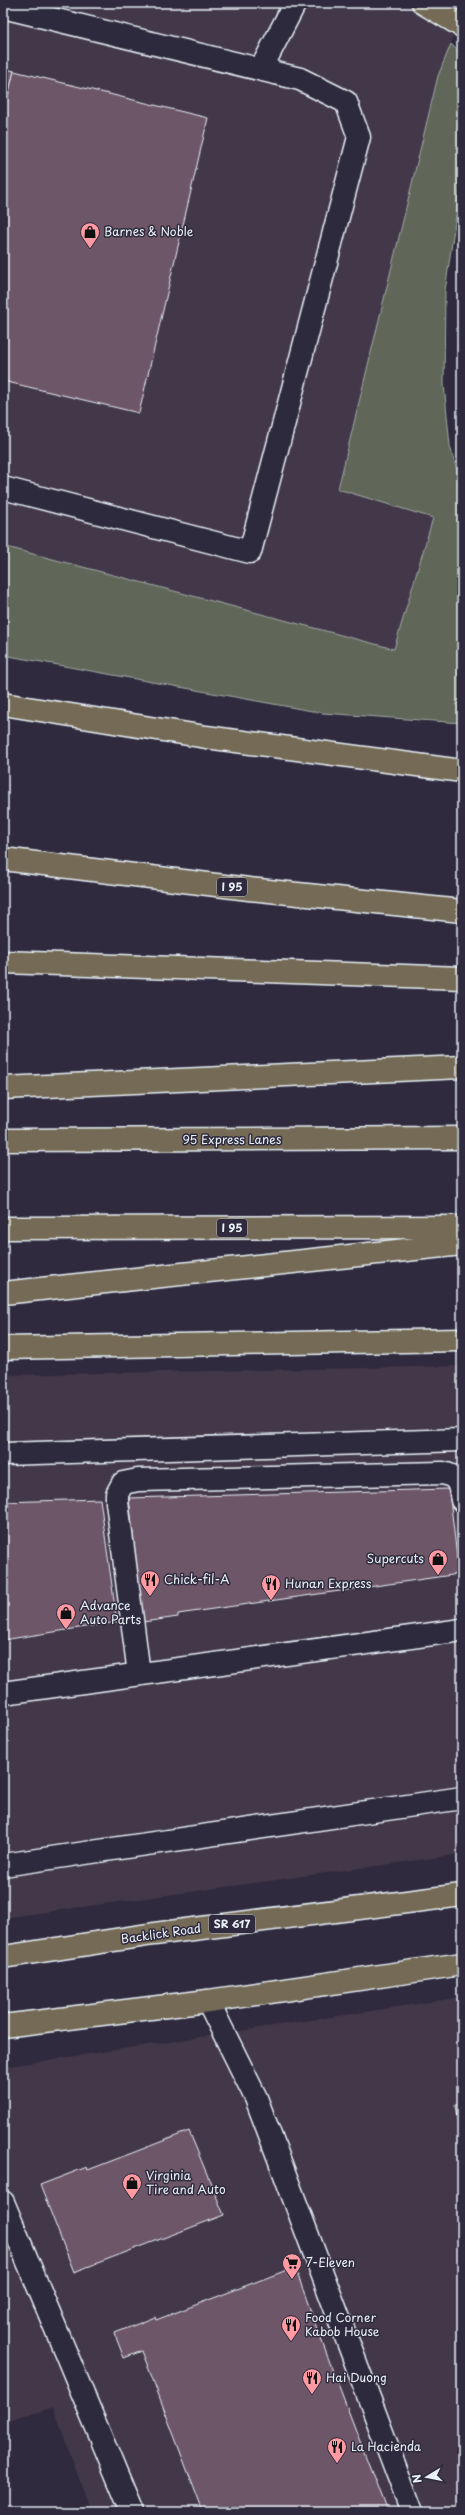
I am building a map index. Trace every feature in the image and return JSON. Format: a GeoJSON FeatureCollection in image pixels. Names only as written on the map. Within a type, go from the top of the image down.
{"type":"FeatureCollection","features":[{"type":"Feature","properties":{"kind":"main road"},"geometry":{"type":"LineString","coordinates":[[423,3],[462,26]]}},
{"type":"Feature","properties":{"kind":"main road"},"geometry":{"type":"LineString","coordinates":[[3,704],[206,737],[462,771]]}},
{"type":"Feature","properties":{"kind":"main road","name":"I 95"},"geometry":{"type":"LineString","coordinates":[[3,859],[249,890],[462,911]]}},
{"type":"Feature","properties":{"kind":"main road"},"geometry":{"type":"LineString","coordinates":[[3,962],[462,978]]}},
{"type":"Feature","properties":{"kind":"main road"},"geometry":{"type":"LineString","coordinates":[[3,1088],[462,1067]]}},
{"type":"Feature","properties":{"kind":"main road","name":"95 Express Lanes"},"geometry":{"type":"LineString","coordinates":[[3,1140],[462,1138]]}},
{"type":"Feature","properties":{"kind":"main road","name":"I 95"},"geometry":{"type":"LineString","coordinates":[[3,1228],[462,1227]]}},
{"type":"Feature","properties":{"kind":"main road"},"geometry":{"type":"LineString","coordinates":[[3,1294],[462,1244]]}},
{"type":"Feature","properties":{"kind":"main road"},"geometry":{"type":"LineString","coordinates":[[3,1348],[462,1340]]}},
{"type":"Feature","properties":{"kind":"main road","name":"Backlick Road"},"geometry":{"type":"LineString","coordinates":[[3,1957],[154,1934],[462,1895]]}},
{"type":"Feature","properties":{"kind":"main road"},"geometry":{"type":"LineString","coordinates":[[3,2026],[208,2001],[462,1964]]}},
{"type":"Feature","properties":{"kind":"lane"},"geometry":{"type":"LineString","coordinates":[[261,69],[295,3]]}},
{"type":"Feature","properties":{"kind":"lane"},"geometry":{"type":"LineString","coordinates":[[3,6],[300,79],[346,102],[359,137],[250,552],[3,488]]}},
{"type":"Feature","properties":{"kind":"lane"},"geometry":{"type":"LineString","coordinates":[[3,1454],[462,1440]]}},
{"type":"Feature","properties":{"kind":"lane"},"geometry":{"type":"LineString","coordinates":[[139,1674],[117,1502],[117,1494],[123,1483],[138,1480],[442,1473],[453,1476],[458,1480],[462,1500]]}},
{"type":"Feature","properties":{"kind":"lane"},"geometry":{"type":"LineString","coordinates":[[3,1693],[462,1630]]}},
{"type":"Feature","properties":{"kind":"lane"},"geometry":{"type":"LineString","coordinates":[[3,1865],[462,1798]]}},
{"type":"Feature","properties":{"kind":"lane"},"geometry":{"type":"LineString","coordinates":[[208,2001],[256,2098],[412,2512]]}},
{"type":"Feature","properties":{"kind":"lane"},"geometry":{"type":"LineString","coordinates":[[3,2202],[132,2512]]}},
{"type":"Feature","properties":{"kind":"shaded area"},"geometry":{"type":"Polygon","coordinates":[[[3,3],[462,3],[462,14],[438,76],[338,488],[434,518],[394,649],[3,558],[3,3]]]}},
{"type":"Feature","properties":{"kind":"shaded area"},"geometry":{"type":"Polygon","coordinates":[[[462,1366],[462,1854],[3,1918],[3,1375],[462,1366]]]}},
{"type":"Feature","properties":{"kind":"shaded area"},"geometry":{"type":"Polygon","coordinates":[[[462,1997],[462,2512],[91,2512],[53,2407],[3,2424],[3,2067],[462,1997]]]}},
{"type":"Feature","properties":{"kind":"green space"},"geometry":{"type":"Polygon","coordinates":[[[451,44],[462,55],[462,174],[445,291],[444,384],[450,446],[462,489],[462,723],[323,713],[3,655],[3,546],[394,649],[433,518],[338,489],[438,76],[451,44]]]}},
{"type":"Feature","properties":{"kind":"building"},"geometry":{"type":"Polygon","coordinates":[[[3,68],[14,71],[3,117],[3,68]]]}},
{"type":"Feature","properties":{"kind":"building","name":"Barnes & Noble"},"geometry":{"type":"Polygon","coordinates":[[[14,71],[208,118],[139,413],[3,381],[3,117],[14,71]]]}},
{"type":"Feature","properties":{"kind":"building"},"geometry":{"type":"Polygon","coordinates":[[[449,1489],[459,1574],[178,1614],[178,1617],[143,1622],[134,1563],[136,1562],[129,1498],[449,1489]]]}},
{"type":"Feature","properties":{"kind":"building"},"geometry":{"type":"Polygon","coordinates":[[[100,1499],[117,1622],[3,1640],[3,1502],[100,1499]]]}},
{"type":"Feature","properties":{"kind":"building"},"geometry":{"type":"Polygon","coordinates":[[[462,2104],[462,2146],[461,2146],[455,2105],[462,2104]]]}},
{"type":"Feature","properties":{"kind":"building","name":"Virginia Tire and Auto"},"geometry":{"type":"Polygon","coordinates":[[[189,2131],[224,2215],[74,2272],[40,2185],[87,2167],[88,2170],[189,2131]]]}},
{"type":"Feature","properties":{"kind":"building"},"geometry":{"type":"Polygon","coordinates":[[[295,2267],[387,2512],[203,2512],[142,2351],[124,2358],[115,2333],[155,2317],[156,2320],[295,2267]]]}},
{"type":"Feature","properties":{"kind":"place","name":"Barnes & Noble"},"geometry":{"type":"Point","coordinates":[90,249]}},
{"type":"Feature","properties":{"kind":"place","name":"Supercuts"},"geometry":{"type":"Point","coordinates":[438,1576]}},
{"type":"Feature","properties":{"kind":"place","name":"Chick-fil-A"},"geometry":{"type":"Point","coordinates":[150,1597]}},
{"type":"Feature","properties":{"kind":"place","name":"Hunan Express"},"geometry":{"type":"Point","coordinates":[271,1601]}},
{"type":"Feature","properties":{"kind":"place","name":"Advance Auto Parts"},"geometry":{"type":"Point","coordinates":[66,1630]}},
{"type":"Feature","properties":{"kind":"place","name":"Virginia Tire and Auto"},"geometry":{"type":"Point","coordinates":[132,2200]}},
{"type":"Feature","properties":{"kind":"place","name":"7-Eleven"},"geometry":{"type":"Point","coordinates":[292,2280]}},
{"type":"Feature","properties":{"kind":"place","name":"Food Corner Kabob House"},"geometry":{"type":"Point","coordinates":[291,2342]}},
{"type":"Feature","properties":{"kind":"place","name":"Hai Duong"},"geometry":{"type":"Point","coordinates":[312,2395]}},
{"type":"Feature","properties":{"kind":"place","name":"La Hacienda"},"geometry":{"type":"Point","coordinates":[337,2464]}}]}
